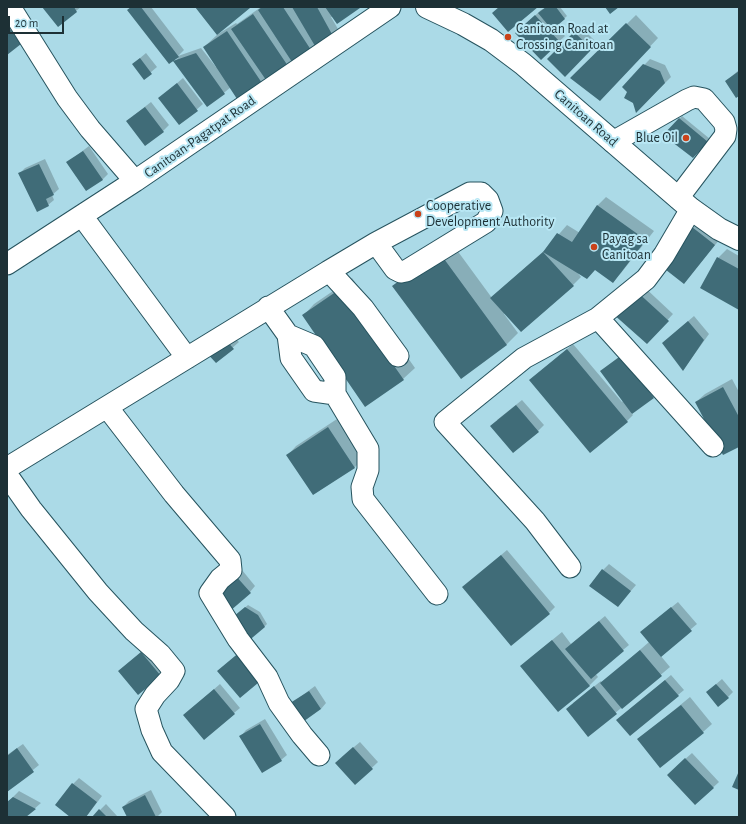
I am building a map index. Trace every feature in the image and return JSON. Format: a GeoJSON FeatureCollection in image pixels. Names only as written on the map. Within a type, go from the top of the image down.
{"type":"FeatureCollection","features":[{"type":"Feature","properties":{"kind":"main road","name":"Canitoan Road"},"geometry":{"type":"LineString","coordinates":[[427,7],[463,24],[491,40],[546,83],[684,203],[719,229],[739,239]]}},
{"type":"Feature","properties":{"kind":"street"},"geometry":{"type":"LineString","coordinates":[[10,7],[67,98],[90,129],[135,181]]}},
{"type":"Feature","properties":{"kind":"street","name":"Canitoan-Pagatpat Road"},"geometry":{"type":"LineString","coordinates":[[7,264],[135,181],[390,7]]}},
{"type":"Feature","properties":{"kind":"street"},"geometry":{"type":"LineString","coordinates":[[570,567],[535,521],[445,422],[524,358],[598,318],[646,279],[664,255],[684,203],[725,136],[726,129],[724,122],[704,99],[694,97],[613,142]]}},
{"type":"Feature","properties":{"kind":"street"},"geometry":{"type":"LineString","coordinates":[[7,468],[268,307],[376,243],[470,193],[481,194],[488,200],[492,211],[486,222],[406,271],[401,272],[395,269],[376,243]]}},
{"type":"Feature","properties":{"kind":"street"},"geometry":{"type":"LineString","coordinates":[[82,216],[187,358]]}},
{"type":"Feature","properties":{"kind":"street"},"geometry":{"type":"LineString","coordinates":[[329,271],[363,308],[398,356]]}},
{"type":"Feature","properties":{"kind":"street"},"geometry":{"type":"LineString","coordinates":[[268,307],[288,335],[291,358],[314,391],[335,394],[368,449],[368,470],[362,487],[363,499],[438,594]]}},
{"type":"Feature","properties":{"kind":"street"},"geometry":{"type":"LineString","coordinates":[[598,318],[713,446]]}},
{"type":"Feature","properties":{"kind":"street"},"geometry":{"type":"LineString","coordinates":[[107,407],[174,494],[230,560],[231,570],[220,579],[210,593],[238,639],[267,677],[279,703],[302,735],[319,755]]}},
{"type":"Feature","properties":{"kind":"street"},"geometry":{"type":"LineString","coordinates":[[7,475],[31,509],[98,592],[134,630],[160,654],[174,671],[169,680],[155,695],[146,709],[152,730],[162,752],[225,817]]}},
{"type":"Feature","properties":{"kind":"building"},"geometry":{"type":"Polygon","coordinates":[[[42,7],[74,7],[77,12],[58,27],[42,7]]]}},
{"type":"Feature","properties":{"kind":"building"},"geometry":{"type":"Polygon","coordinates":[[[131,7],[141,7],[179,57],[169,64],[127,10],[131,7]]]}},
{"type":"Feature","properties":{"kind":"building"},"geometry":{"type":"Polygon","coordinates":[[[195,7],[249,7],[250,8],[217,35],[195,7]]]}},
{"type":"Feature","properties":{"kind":"building"},"geometry":{"type":"Polygon","coordinates":[[[262,7],[283,7],[311,50],[292,62],[258,10],[262,7]]]}},
{"type":"Feature","properties":{"kind":"building"},"geometry":{"type":"Polygon","coordinates":[[[292,7],[317,7],[333,36],[315,46],[292,7]]]}},
{"type":"Feature","properties":{"kind":"building"},"geometry":{"type":"Polygon","coordinates":[[[325,7],[359,7],[360,8],[337,24],[325,7]]]}},
{"type":"Feature","properties":{"kind":"building"},"geometry":{"type":"Polygon","coordinates":[[[499,7],[538,7],[508,32],[492,13],[499,7]]]}},
{"type":"Feature","properties":{"kind":"building"},"geometry":{"type":"Polygon","coordinates":[[[546,7],[556,7],[565,19],[552,30],[538,13],[546,7]]]}},
{"type":"Feature","properties":{"kind":"building"},"geometry":{"type":"Polygon","coordinates":[[[605,7],[619,7],[610,14],[605,7]]]}},
{"type":"Feature","properties":{"kind":"building"},"geometry":{"type":"Polygon","coordinates":[[[253,14],[288,66],[266,80],[231,29],[253,14]]]}},
{"type":"Feature","properties":{"kind":"building"},"geometry":{"type":"Polygon","coordinates":[[[535,15],[560,42],[541,60],[515,33],[535,15]]]}},
{"type":"Feature","properties":{"kind":"building"},"geometry":{"type":"Polygon","coordinates":[[[626,23],[651,47],[600,101],[570,78],[626,23]]]}},
{"type":"Feature","properties":{"kind":"building"},"geometry":{"type":"Polygon","coordinates":[[[7,25],[21,44],[7,55],[7,25]]]}},
{"type":"Feature","properties":{"kind":"building"},"geometry":{"type":"Polygon","coordinates":[[[227,31],[264,86],[239,102],[203,47],[227,31]]]}},
{"type":"Feature","properties":{"kind":"building"},"geometry":{"type":"Polygon","coordinates":[[[574,32],[592,49],[565,77],[547,59],[574,32]]]}},
{"type":"Feature","properties":{"kind":"building"},"geometry":{"type":"Polygon","coordinates":[[[196,53],[225,94],[207,107],[173,61],[196,53]]]}},
{"type":"Feature","properties":{"kind":"building"},"geometry":{"type":"Polygon","coordinates":[[[140,58],[152,74],[144,80],[132,64],[140,58]]]}},
{"type":"Feature","properties":{"kind":"building"},"geometry":{"type":"Polygon","coordinates":[[[643,64],[660,71],[665,83],[636,113],[633,103],[624,98],[627,92],[622,87],[643,64]]]}},
{"type":"Feature","properties":{"kind":"building"},"geometry":{"type":"Polygon","coordinates":[[[739,71],[739,96],[736,98],[725,81],[739,71]]]}},
{"type":"Feature","properties":{"kind":"building"},"geometry":{"type":"Polygon","coordinates":[[[177,83],[198,111],[179,125],[158,98],[177,83]]]}},
{"type":"Feature","properties":{"kind":"building"},"geometry":{"type":"Polygon","coordinates":[[[145,107],[164,132],[145,146],[126,121],[145,107]]]}},
{"type":"Feature","properties":{"kind":"building","name":"Blue Oil"},"geometry":{"type":"Polygon","coordinates":[[[679,118],[708,142],[693,158],[663,135],[679,118]]]}},
{"type":"Feature","properties":{"kind":"building"},"geometry":{"type":"Polygon","coordinates":[[[83,151],[103,180],[86,191],[66,162],[83,151]]]}},
{"type":"Feature","properties":{"kind":"building"},"geometry":{"type":"Polygon","coordinates":[[[39,164],[54,195],[46,199],[49,206],[37,212],[18,173],[39,164]]]}},
{"type":"Feature","properties":{"kind":"building","name":"Payag sa Canitoan"},"geometry":{"type":"Polygon","coordinates":[[[597,205],[646,240],[613,283],[595,270],[587,279],[543,252],[557,233],[572,242],[597,205]]]}},
{"type":"Feature","properties":{"kind":"building"},"geometry":{"type":"Polygon","coordinates":[[[692,227],[715,245],[684,284],[661,266],[692,227]]]}},
{"type":"Feature","properties":{"kind":"building"},"geometry":{"type":"Polygon","coordinates":[[[439,252],[507,345],[461,379],[392,286],[439,252]]]}},
{"type":"Feature","properties":{"kind":"building"},"geometry":{"type":"Polygon","coordinates":[[[543,252],[574,286],[521,332],[490,298],[543,252]]]}},
{"type":"Feature","properties":{"kind":"building"},"geometry":{"type":"Polygon","coordinates":[[[717,257],[739,269],[739,310],[700,288],[717,257]]]}},
{"type":"Feature","properties":{"kind":"building"},"geometry":{"type":"Polygon","coordinates":[[[340,289],[404,380],[365,407],[302,315],[340,289]]]}},
{"type":"Feature","properties":{"kind":"building"},"geometry":{"type":"Polygon","coordinates":[[[634,289],[669,321],[647,344],[612,313],[634,289]]]}},
{"type":"Feature","properties":{"kind":"building"},"geometry":{"type":"Polygon","coordinates":[[[688,321],[704,340],[683,371],[662,343],[688,321]]]}},
{"type":"Feature","properties":{"kind":"building"},"geometry":{"type":"Polygon","coordinates":[[[223,337],[234,349],[216,363],[203,349],[223,337]]]}},
{"type":"Feature","properties":{"kind":"building"},"geometry":{"type":"Polygon","coordinates":[[[567,349],[628,422],[590,453],[529,380],[567,349]]]}},
{"type":"Feature","properties":{"kind":"building"},"geometry":{"type":"Polygon","coordinates":[[[622,355],[654,398],[632,414],[600,371],[622,355]]]}},
{"type":"Feature","properties":{"kind":"building"},"geometry":{"type":"Polygon","coordinates":[[[723,387],[739,417],[739,447],[723,455],[695,402],[723,387]]]}},
{"type":"Feature","properties":{"kind":"building"},"geometry":{"type":"Polygon","coordinates":[[[516,405],[539,432],[513,453],[490,426],[516,405]]]}},
{"type":"Feature","properties":{"kind":"building"},"geometry":{"type":"Polygon","coordinates":[[[328,427],[355,468],[313,495],[286,455],[328,427]]]}},
{"type":"Feature","properties":{"kind":"building"},"geometry":{"type":"Polygon","coordinates":[[[501,555],[550,614],[511,646],[462,587],[501,555]]]}},
{"type":"Feature","properties":{"kind":"building"},"geometry":{"type":"Polygon","coordinates":[[[602,569],[631,591],[618,607],[589,586],[602,569]]]}},
{"type":"Feature","properties":{"kind":"building"},"geometry":{"type":"Polygon","coordinates":[[[235,575],[251,593],[230,611],[214,593],[235,575]]]}},
{"type":"Feature","properties":{"kind":"building"},"geometry":{"type":"Polygon","coordinates":[[[245,607],[258,615],[265,627],[246,643],[228,621],[245,607]]]}},
{"type":"Feature","properties":{"kind":"building"},"geometry":{"type":"Polygon","coordinates":[[[671,607],[692,631],[661,657],[640,632],[671,607]]]}},
{"type":"Feature","properties":{"kind":"building"},"geometry":{"type":"Polygon","coordinates":[[[599,621],[624,651],[591,679],[565,649],[599,621]]]}},
{"type":"Feature","properties":{"kind":"building"},"geometry":{"type":"Polygon","coordinates":[[[552,640],[590,686],[558,712],[520,666],[552,640]]]}},
{"type":"Feature","properties":{"kind":"building"},"geometry":{"type":"Polygon","coordinates":[[[640,650],[662,676],[622,709],[600,683],[640,650]]]}},
{"type":"Feature","properties":{"kind":"building"},"geometry":{"type":"Polygon","coordinates":[[[241,651],[264,678],[240,698],[217,671],[241,651]]]}},
{"type":"Feature","properties":{"kind":"building"},"geometry":{"type":"Polygon","coordinates":[[[141,652],[161,676],[138,695],[118,671],[141,652]]]}},
{"type":"Feature","properties":{"kind":"building"},"geometry":{"type":"Polygon","coordinates":[[[665,680],[679,696],[630,736],[616,720],[665,680]]]}},
{"type":"Feature","properties":{"kind":"building"},"geometry":{"type":"Polygon","coordinates":[[[716,684],[729,698],[718,707],[706,692],[716,684]]]}},
{"type":"Feature","properties":{"kind":"building"},"geometry":{"type":"Polygon","coordinates":[[[594,686],[617,714],[588,737],[566,709],[594,686]]]}},
{"type":"Feature","properties":{"kind":"building"},"geometry":{"type":"Polygon","coordinates":[[[214,689],[235,714],[204,740],[183,715],[214,689]]]}},
{"type":"Feature","properties":{"kind":"building"},"geometry":{"type":"Polygon","coordinates":[[[309,691],[321,709],[300,724],[287,705],[309,691]]]}},
{"type":"Feature","properties":{"kind":"building"},"geometry":{"type":"Polygon","coordinates":[[[681,705],[704,733],[660,768],[637,739],[681,705]]]}},
{"type":"Feature","properties":{"kind":"building"},"geometry":{"type":"Polygon","coordinates":[[[260,724],[282,761],[262,773],[239,736],[260,724]]]}},
{"type":"Feature","properties":{"kind":"building"},"geometry":{"type":"Polygon","coordinates":[[[353,747],[373,769],[355,785],[335,763],[353,747]]]}},
{"type":"Feature","properties":{"kind":"building"},"geometry":{"type":"Polygon","coordinates":[[[17,748],[34,772],[7,792],[7,756],[17,748]]]}},
{"type":"Feature","properties":{"kind":"building"},"geometry":{"type":"Polygon","coordinates":[[[685,758],[714,788],[695,805],[667,775],[685,758]]]}},
{"type":"Feature","properties":{"kind":"building"},"geometry":{"type":"Polygon","coordinates":[[[739,771],[739,790],[732,787],[739,771]]]}},
{"type":"Feature","properties":{"kind":"building"},"geometry":{"type":"Polygon","coordinates":[[[72,783],[97,802],[86,817],[70,817],[55,805],[72,783]]]}},
{"type":"Feature","properties":{"kind":"building"},"geometry":{"type":"Polygon","coordinates":[[[145,795],[156,817],[127,817],[122,807],[145,795]]]}},
{"type":"Feature","properties":{"kind":"building"},"geometry":{"type":"Polygon","coordinates":[[[13,797],[36,809],[26,817],[7,817],[7,802],[13,797]]]}},
{"type":"Feature","properties":{"kind":"building"},"geometry":{"type":"Polygon","coordinates":[[[99,809],[107,817],[92,817],[99,809]]]}},
{"type":"Feature","properties":{"kind":"place","name":"Canitoan Road at Crossing Canitoan"},"geometry":{"type":"Point","coordinates":[508,37]}},
{"type":"Feature","properties":{"kind":"place","name":"Blue Oil"},"geometry":{"type":"Point","coordinates":[686,138]}},
{"type":"Feature","properties":{"kind":"place","name":"Cooperative Development Authority"},"geometry":{"type":"Point","coordinates":[418,214]}},
{"type":"Feature","properties":{"kind":"place","name":"Payag sa Canitoan"},"geometry":{"type":"Point","coordinates":[594,247]}}]}
